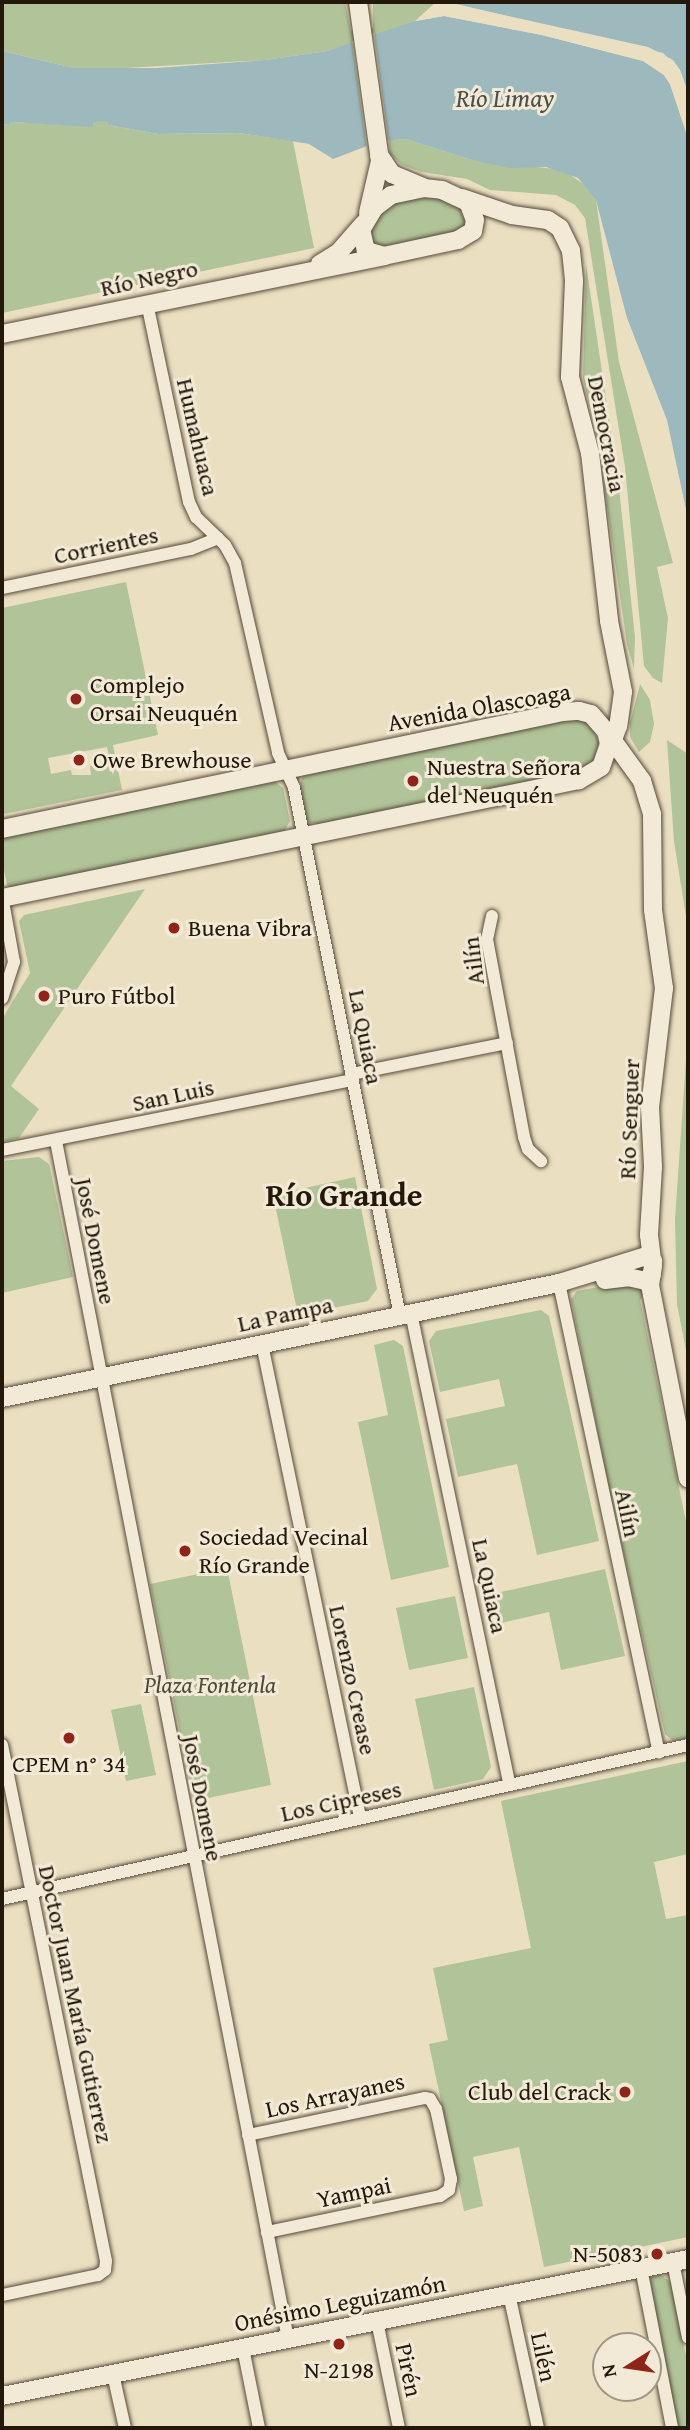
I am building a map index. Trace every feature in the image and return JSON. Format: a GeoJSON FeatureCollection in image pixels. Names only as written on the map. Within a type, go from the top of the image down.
{"type":"FeatureCollection","features":[{"type":"Feature","properties":{"kind":"main road"},"geometry":{"type":"LineString","coordinates":[[358,2],[379,155],[379,177],[361,238],[366,251],[384,256]]}},
{"type":"Feature","properties":{"kind":"main road"},"geometry":{"type":"LineString","coordinates":[[379,155],[392,174],[424,188]]}},
{"type":"Feature","properties":{"kind":"main road","name":"Río Negro"},"geometry":{"type":"LineString","coordinates":[[2,334],[384,256],[468,236],[475,220],[471,207],[462,198],[442,190],[424,188],[391,195],[365,220],[339,252],[307,270]]}},
{"type":"Feature","properties":{"kind":"main road","name":"Democracia"},"geometry":{"type":"LineString","coordinates":[[462,198],[512,215],[548,220],[560,229],[571,251],[574,269],[570,377],[590,453],[609,621],[623,692],[609,741]]}},
{"type":"Feature","properties":{"kind":"main road","name":"Avenida Olascoaga"},"geometry":{"type":"LineString","coordinates":[[2,829],[563,712],[587,713],[609,741]]}},
{"type":"Feature","properties":{"kind":"main road"},"geometry":{"type":"LineString","coordinates":[[2,897],[579,780],[601,768],[609,741]]}},
{"type":"Feature","properties":{"kind":"main road","name":"Río Senguer"},"geometry":{"type":"LineString","coordinates":[[609,741],[642,781],[650,801],[653,827],[653,910],[664,988],[650,1107],[653,1167],[649,1229],[653,1268],[652,1297],[688,1478]]}},
{"type":"Feature","properties":{"kind":"main road","name":"La Pampa"},"geometry":{"type":"LineString","coordinates":[[2,1398],[578,1279],[595,1282],[624,1277],[642,1281],[653,1268]]}},
{"type":"Feature","properties":{"kind":"main road","name":"Onésimo Leguizamón"},"geometry":{"type":"LineString","coordinates":[[2,2396],[681,2260]]}},
{"type":"Feature","properties":{"kind":"street","name":"Humahuaca"},"geometry":{"type":"LineString","coordinates":[[147,303],[188,502],[196,517],[230,553],[239,572],[284,770]]}},
{"type":"Feature","properties":{"kind":"street","name":"Corrientes"},"geometry":{"type":"LineString","coordinates":[[2,588],[191,549],[218,538]]}},
{"type":"Feature","properties":{"kind":"street","name":"La Quiaca"},"geometry":{"type":"LineString","coordinates":[[284,770],[293,785],[352,1077],[510,1785]]}},
{"type":"Feature","properties":{"kind":"street"},"geometry":{"type":"LineString","coordinates":[[2,897],[14,962],[12,975],[2,998]]}},
{"type":"Feature","properties":{"kind":"street","name":"Ailín"},"geometry":{"type":"LineString","coordinates":[[492,916],[487,939],[526,1144],[541,1161]]}},
{"type":"Feature","properties":{"kind":"street","name":"San Luis"},"geometry":{"type":"LineString","coordinates":[[2,1150],[56,1141],[507,1043]]}},
{"type":"Feature","properties":{"kind":"street","name":"José Domene"},"geometry":{"type":"LineString","coordinates":[[56,1141],[288,2339]]}},
{"type":"Feature","properties":{"kind":"street","name":"Ailín"},"geometry":{"type":"LineString","coordinates":[[559,1283],[659,1752]]}},
{"type":"Feature","properties":{"kind":"street","name":"Lorenzo Crease"},"geometry":{"type":"LineString","coordinates":[[262,1344],[360,1818]]}},
{"type":"Feature","properties":{"kind":"street","name":"Doctor Juan María Gutierrez"},"geometry":{"type":"LineString","coordinates":[[2,1745],[106,2256],[105,2270],[94,2276],[2,2295]]}},
{"type":"Feature","properties":{"kind":"street","name":"Los Cipreses"},"geometry":{"type":"LineString","coordinates":[[2,1899],[688,1745]]}},
{"type":"Feature","properties":{"kind":"street","name":"Los Arrayanes"},"geometry":{"type":"LineString","coordinates":[[248,2135],[430,2099],[436,2109],[451,2179],[449,2190]]}},
{"type":"Feature","properties":{"kind":"street","name":"Yampai"},"geometry":{"type":"LineString","coordinates":[[267,2232],[440,2196],[449,2190]]}},
{"type":"Feature","properties":{"kind":"street"},"geometry":{"type":"LineString","coordinates":[[681,2260],[688,2338]]}},
{"type":"Feature","properties":{"kind":"street"},"geometry":{"type":"LineString","coordinates":[[641,2268],[672,2428]]}},
{"type":"Feature","properties":{"kind":"street","name":"Lilén"},"geometry":{"type":"LineString","coordinates":[[509,2294],[538,2428]]}},
{"type":"Feature","properties":{"kind":"street","name":"Pirén"},"geometry":{"type":"LineString","coordinates":[[377,2320],[399,2428]]}},
{"type":"Feature","properties":{"kind":"street"},"geometry":{"type":"LineString","coordinates":[[243,2348],[259,2428]]}},
{"type":"Feature","properties":{"kind":"street"},"geometry":{"type":"LineString","coordinates":[[113,2374],[125,2428]]}},
{"type":"Feature","properties":{"kind":"green space"},"geometry":{"type":"Polygon","coordinates":[[[2,2],[345,2],[351,31],[363,40],[373,27],[373,2],[436,2],[415,21],[363,41],[327,51],[265,60],[109,69],[74,68],[2,51],[2,2]]]}},
{"type":"Feature","properties":{"kind":"green space"},"geometry":{"type":"Polygon","coordinates":[[[93,121],[106,121],[108,125],[158,134],[238,133],[293,141],[314,248],[2,313],[2,124],[9,125],[11,122],[93,126],[93,121]]]}},
{"type":"Feature","properties":{"kind":"green space"},"geometry":{"type":"Polygon","coordinates":[[[406,139],[468,159],[563,170],[589,188],[596,200],[619,362],[673,563],[657,567],[668,618],[662,683],[653,678],[644,666],[625,467],[585,218],[575,205],[556,195],[490,190],[467,179],[422,172],[402,165],[390,154],[389,140],[406,139]]]}},
{"type":"Feature","properties":{"kind":"green space"},"geometry":{"type":"Polygon","coordinates":[[[432,195],[463,206],[468,229],[381,250],[371,242],[370,232],[378,215],[396,201],[432,195]]]}},
{"type":"Feature","properties":{"kind":"green space"},"geometry":{"type":"Polygon","coordinates":[[[586,264],[618,479],[635,637],[634,669],[627,644],[597,438],[583,378],[586,264]]]}},
{"type":"Feature","properties":{"kind":"green space","name":"Complejo Orsai Neuquén"},"geometry":{"type":"Polygon","coordinates":[[[126,582],[158,735],[113,745],[122,790],[4,814],[2,608],[126,582]],[[107,747],[48,758],[51,774],[71,770],[72,775],[91,775],[90,766],[110,762],[107,747]]]}},
{"type":"Feature","properties":{"kind":"green space"},"geometry":{"type":"Polygon","coordinates":[[[640,684],[650,700],[654,724],[650,742],[639,752],[630,737],[630,723],[640,684]]]}},
{"type":"Feature","properties":{"kind":"green space"},"geometry":{"type":"Polygon","coordinates":[[[565,717],[587,721],[600,742],[598,759],[576,775],[320,824],[310,823],[305,818],[299,790],[303,774],[565,717]]]}},
{"type":"Feature","properties":{"kind":"green space"},"geometry":{"type":"Polygon","coordinates":[[[667,740],[688,754],[688,929],[674,841],[667,740]]]}},
{"type":"Feature","properties":{"kind":"green space"},"geometry":{"type":"Polygon","coordinates":[[[274,781],[283,788],[290,821],[284,832],[12,889],[7,885],[2,860],[2,838],[274,781]]]}},
{"type":"Feature","properties":{"kind":"green space","name":"Puro Fútbol"},"geometry":{"type":"Polygon","coordinates":[[[145,889],[11,1086],[39,1109],[19,1138],[3,1142],[2,1019],[30,973],[19,921],[24,915],[145,889]]]}},
{"type":"Feature","properties":{"kind":"green space"},"geometry":{"type":"Polygon","coordinates":[[[688,1031],[688,1361],[677,1304],[675,1219],[688,1031]]]}},
{"type":"Feature","properties":{"kind":"green space"},"geometry":{"type":"Polygon","coordinates":[[[39,1157],[49,1164],[73,1277],[2,1293],[2,1161],[39,1157]]]}},
{"type":"Feature","properties":{"kind":"green space"},"geometry":{"type":"Polygon","coordinates":[[[355,1177],[377,1289],[368,1301],[298,1315],[273,1195],[355,1177]]]}},
{"type":"Feature","properties":{"kind":"green space"},"geometry":{"type":"Polygon","coordinates":[[[619,1283],[643,1288],[646,1293],[640,1300],[688,1531],[688,1738],[673,1741],[665,1734],[610,1493],[571,1299],[577,1291],[619,1283]]]}},
{"type":"Feature","properties":{"kind":"green space"},"geometry":{"type":"Polygon","coordinates":[[[541,1310],[549,1316],[599,1541],[537,1555],[517,1464],[458,1477],[446,1419],[505,1406],[499,1379],[440,1392],[429,1341],[436,1331],[541,1310]]]}},
{"type":"Feature","properties":{"kind":"green space"},"geometry":{"type":"Polygon","coordinates":[[[394,1340],[403,1346],[449,1567],[391,1580],[358,1422],[388,1415],[374,1345],[394,1340]]]}},
{"type":"Feature","properties":{"kind":"green space","name":"Plaza Fontenla"},"geometry":{"type":"Polygon","coordinates":[[[227,1568],[271,1785],[194,1801],[150,1584],[227,1568]]]}},
{"type":"Feature","properties":{"kind":"green space"},"geometry":{"type":"Polygon","coordinates":[[[605,1569],[625,1656],[561,1670],[549,1612],[489,1626],[483,1596],[605,1569]]]}},
{"type":"Feature","properties":{"kind":"green space"},"geometry":{"type":"Polygon","coordinates":[[[455,1596],[468,1658],[409,1670],[396,1608],[455,1596]]]}},
{"type":"Feature","properties":{"kind":"green space"},"geometry":{"type":"Polygon","coordinates":[[[474,1687],[491,1767],[483,1779],[434,1790],[415,1699],[474,1687]]]}},
{"type":"Feature","properties":{"kind":"green space"},"geometry":{"type":"Polygon","coordinates":[[[141,1704],[156,1775],[126,1781],[111,1710],[141,1704]]]}},
{"type":"Feature","properties":{"kind":"green space"},"geometry":{"type":"Polygon","coordinates":[[[688,1761],[688,1854],[654,1862],[666,1919],[688,1915],[688,2237],[544,2267],[519,2147],[473,2157],[483,2206],[464,2211],[429,2044],[448,2040],[433,1968],[531,1948],[501,1801],[688,1761]]]}},
{"type":"Feature","properties":{"kind":"green space"},"geometry":{"type":"Polygon","coordinates":[[[660,2274],[671,2282],[688,2365],[688,2428],[677,2428],[662,2353],[662,2332],[658,2332],[648,2283],[652,2277],[660,2274]]]}},
{"type":"Feature","properties":{"kind":"water","name":"Río Limay"},"geometry":{"type":"Polygon","coordinates":[[[448,2],[688,2],[688,92],[680,70],[663,53],[448,2]]]}},
{"type":"Feature","properties":{"kind":"water","name":"Río Limay"},"geometry":{"type":"Polygon","coordinates":[[[444,16],[542,35],[643,61],[664,75],[670,84],[688,138],[688,519],[667,420],[627,318],[596,200],[578,178],[546,167],[509,168],[468,159],[406,139],[380,141],[333,159],[309,144],[239,133],[158,134],[108,125],[106,121],[93,122],[93,127],[11,122],[9,125],[2,124],[2,51],[74,68],[156,68],[265,60],[327,51],[415,21],[444,16]]]}},
{"type":"Feature","properties":{"kind":"pier"},"geometry":{"type":"Polygon","coordinates":[[[445,2],[648,47],[673,60],[680,70],[688,96],[671,63],[647,50],[456,9],[445,2]]]}},
{"type":"Feature","properties":{"kind":"pier"},"geometry":{"type":"Polygon","coordinates":[[[444,13],[543,32],[644,58],[666,73],[674,83],[688,126],[688,138],[670,84],[664,75],[643,61],[542,35],[444,16],[415,21],[428,14],[444,13]]]}},
{"type":"Feature","properties":{"kind":"pier"},"geometry":{"type":"Polygon","coordinates":[[[374,33],[389,144],[367,149],[352,41],[374,33]]]}},
{"type":"Feature","properties":{"kind":"place","name":"Complejo Orsai Neuquén"},"geometry":{"type":"Point","coordinates":[76,699]}},
{"type":"Feature","properties":{"kind":"place","name":"Owe Brewhouse"},"geometry":{"type":"Point","coordinates":[79,760]}},
{"type":"Feature","properties":{"kind":"place","name":"Nuestra Señora del Neuquén"},"geometry":{"type":"Point","coordinates":[413,781]}},
{"type":"Feature","properties":{"kind":"place","name":"Buena Vibra"},"geometry":{"type":"Point","coordinates":[174,928]}},
{"type":"Feature","properties":{"kind":"place","name":"Puro Fútbol"},"geometry":{"type":"Point","coordinates":[44,996]}},
{"type":"Feature","properties":{"kind":"place","name":"Sociedad Vecinal Río Grande"},"geometry":{"type":"Point","coordinates":[185,1551]}},
{"type":"Feature","properties":{"kind":"place","name":"CPEM n° 34"},"geometry":{"type":"Point","coordinates":[69,1738]}},
{"type":"Feature","properties":{"kind":"place","name":"Club del Crack"},"geometry":{"type":"Point","coordinates":[625,2092]}},
{"type":"Feature","properties":{"kind":"place","name":"N-5083"},"geometry":{"type":"Point","coordinates":[657,2254]}},
{"type":"Feature","properties":{"kind":"place","name":"N-2198"},"geometry":{"type":"Point","coordinates":[339,2344]}},
{"type":"Feature","properties":{"kind":"district","name":"Río Grande"},"geometry":{"type":"Point","coordinates":[344,1195]}}]}
